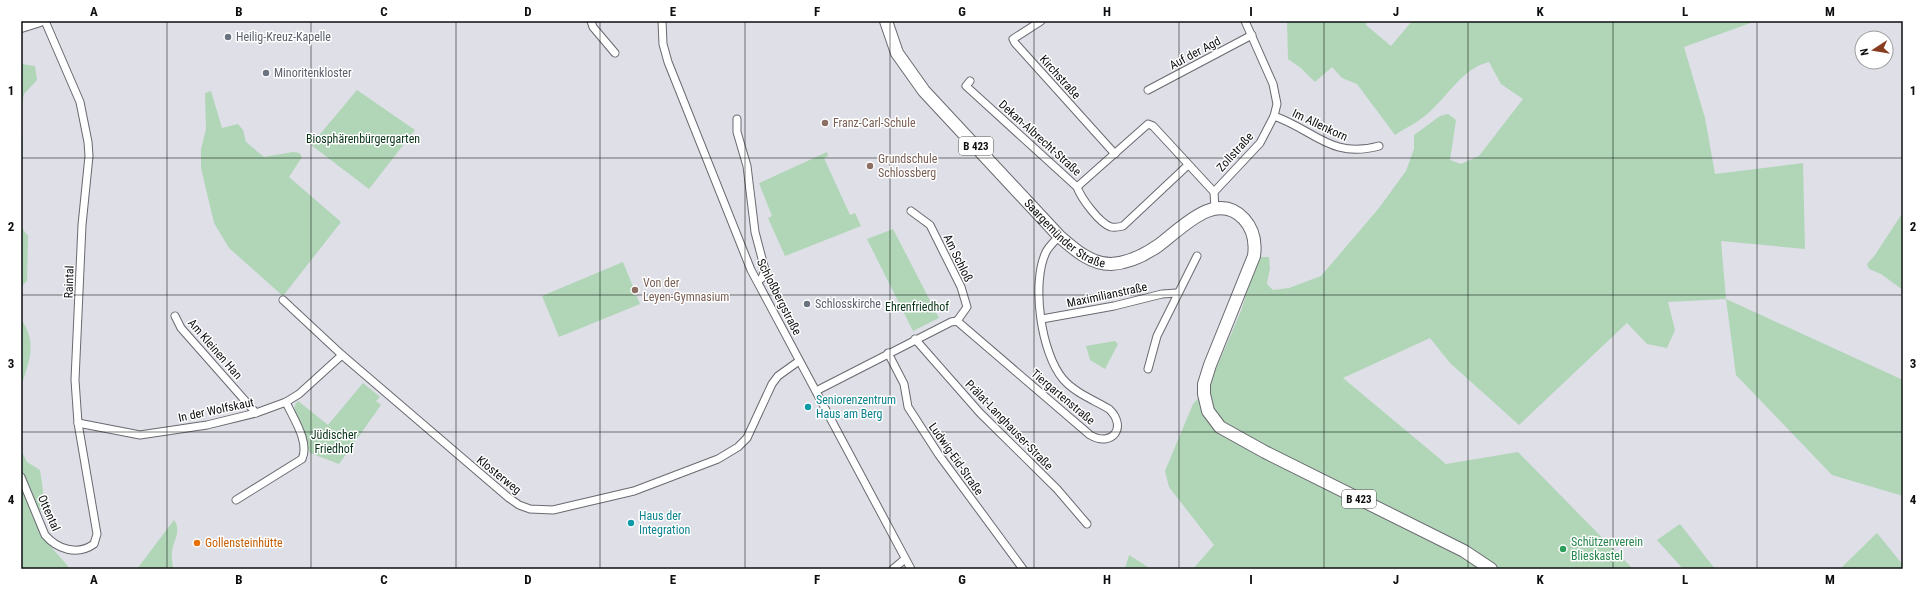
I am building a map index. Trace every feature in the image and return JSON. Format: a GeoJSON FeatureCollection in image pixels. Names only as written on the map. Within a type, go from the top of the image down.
{"type":"FeatureCollection","features":[{"type":"Feature","properties":{"kind":"main road"},"geometry":{"type":"LineString","coordinates":[[21,27],[40,21]]}},
{"type":"Feature","properties":{"kind":"main road","name":"Saargemünder Straße"},"geometry":{"type":"LineString","coordinates":[[886,21],[897,53],[924,91],[1059,236],[1090,260],[1111,264],[1122,263],[1144,254],[1198,215],[1215,209]]}},
{"type":"Feature","properties":{"kind":"main road","name":"B 423"},"geometry":{"type":"LineString","coordinates":[[1215,209],[1226,209],[1237,213],[1252,230],[1255,238],[1254,256],[1210,365],[1204,384],[1205,402],[1212,418],[1233,435],[1464,551],[1491,569]]}},
{"type":"Feature","properties":{"kind":"street","name":"Raintal"},"geometry":{"type":"LineString","coordinates":[[46,21],[80,102],[88,142],[89,156],[82,225],[75,380],[78,423],[97,534],[97,540],[90,547]]}},
{"type":"Feature","properties":{"kind":"street"},"geometry":{"type":"LineString","coordinates":[[591,21],[593,27],[615,53]]}},
{"type":"Feature","properties":{"kind":"street","name":"Schloßbergstraße"},"geometry":{"type":"LineString","coordinates":[[662,21],[664,52],[713,171],[734,228],[758,281],[799,361],[816,390],[910,569]]}},
{"type":"Feature","properties":{"kind":"street","name":"Kirchstraße"},"geometry":{"type":"LineString","coordinates":[[1041,21],[1013,39],[1015,43],[1115,154]]}},
{"type":"Feature","properties":{"kind":"street","name":"Zollstraße"},"geometry":{"type":"LineString","coordinates":[[1214,192],[1260,143],[1274,116],[1277,104],[1276,94],[1245,21]]}},
{"type":"Feature","properties":{"kind":"street","name":"Auf der Agd"},"geometry":{"type":"LineString","coordinates":[[1148,90],[1252,35]]}},
{"type":"Feature","properties":{"kind":"street","name":"Dekan-Albrecht-Straße"},"geometry":{"type":"LineString","coordinates":[[970,81],[966,86],[1077,187],[1080,197],[1104,224],[1117,228],[1123,226],[1188,165]]}},
{"type":"Feature","properties":{"kind":"street","name":"Im Allenkorn"},"geometry":{"type":"LineString","coordinates":[[1274,116],[1340,148],[1357,151],[1379,146]]}},
{"type":"Feature","properties":{"kind":"street"},"geometry":{"type":"LineString","coordinates":[[737,119],[737,132],[747,166],[754,232],[764,264],[764,275],[758,281]]}},
{"type":"Feature","properties":{"kind":"street"},"geometry":{"type":"LineString","coordinates":[[1077,187],[1148,124],[1153,126],[1214,192],[1215,209]]}},
{"type":"Feature","properties":{"kind":"street","name":"Am Schloß"},"geometry":{"type":"LineString","coordinates":[[911,211],[930,225],[961,288],[967,307],[957,322]]}},
{"type":"Feature","properties":{"kind":"street","name":"Tiergartenstraße"},"geometry":{"type":"LineString","coordinates":[[957,322],[1090,435],[1100,439],[1110,438],[1116,434],[1118,420],[1115,414],[1109,409],[1076,391],[1063,379],[1049,352],[1042,319],[1039,288],[1042,263],[1046,252],[1059,236]]}},
{"type":"Feature","properties":{"kind":"street"},"geometry":{"type":"LineString","coordinates":[[1148,369],[1157,336],[1197,256]]}},
{"type":"Feature","properties":{"kind":"street","name":"Maximilianstraße"},"geometry":{"type":"LineString","coordinates":[[1042,319],[1114,306],[1162,294],[1177,294]]}},
{"type":"Feature","properties":{"kind":"street","name":"Klosterweg"},"geometry":{"type":"LineString","coordinates":[[283,300],[342,356],[509,498],[519,505],[530,509],[553,510],[634,491],[668,480],[729,453],[747,438],[772,384],[778,376],[799,361]]}},
{"type":"Feature","properties":{"kind":"street","name":"Am Kleinen Han"},"geometry":{"type":"LineString","coordinates":[[175,316],[181,328],[256,413]]}},
{"type":"Feature","properties":{"kind":"street"},"geometry":{"type":"LineString","coordinates":[[816,390],[915,339],[951,322],[957,322]]}},
{"type":"Feature","properties":{"kind":"street","name":"Prälat-Langhauser-Straße"},"geometry":{"type":"LineString","coordinates":[[915,339],[980,413],[1057,489],[1088,524]]}},
{"type":"Feature","properties":{"kind":"street","name":"Ludwig-Eid-Straße"},"geometry":{"type":"LineString","coordinates":[[888,353],[904,384],[908,407],[943,461],[1023,569]]}},
{"type":"Feature","properties":{"kind":"street","name":"In der Wolfskaut"},"geometry":{"type":"LineString","coordinates":[[78,423],[140,435],[207,425],[256,413],[286,402],[314,382],[342,356]]}},
{"type":"Feature","properties":{"kind":"street"},"geometry":{"type":"LineString","coordinates":[[236,500],[302,459],[305,452],[304,444],[286,402]]}},
{"type":"Feature","properties":{"kind":"street","name":"Ottental"},"geometry":{"type":"LineString","coordinates":[[21,477],[45,534],[51,542],[65,549],[78,550],[90,547]]}},
{"type":"Feature","properties":{"kind":"street"},"geometry":{"type":"LineString","coordinates":[[893,569],[906,559]]}},
{"type":"Feature","properties":{"kind":"green space"},"geometry":{"type":"Polygon","coordinates":[[[1287,21],[1367,21],[1366,25],[1391,46],[1412,21],[1756,21],[1684,47],[1705,118],[1715,174],[1803,163],[1805,249],[1721,241],[1726,299],[1668,302],[1675,330],[1667,348],[1647,344],[1627,323],[1519,425],[1450,363],[1430,338],[1343,378],[1446,464],[1518,452],[1633,569],[1193,569],[1214,545],[1169,487],[1165,471],[1193,404],[1208,387],[1241,311],[1258,257],[1269,257],[1270,268],[1267,284],[1273,290],[1289,288],[1321,276],[1379,208],[1406,171],[1414,149],[1414,135],[1440,116],[1448,114],[1456,120],[1450,160],[1461,164],[1479,156],[1523,99],[1501,84],[1489,62],[1479,65],[1471,70],[1455,84],[1434,108],[1419,121],[1395,135],[1357,84],[1342,78],[1332,67],[1315,82],[1301,68],[1288,59],[1287,21]]]}},
{"type":"Feature","properties":{"kind":"green space"},"geometry":{"type":"Polygon","coordinates":[[[21,64],[35,66],[37,80],[24,94],[21,110],[21,64]]]}},
{"type":"Feature","properties":{"kind":"green space","name":"Biosphärenbürgergarten"},"geometry":{"type":"Polygon","coordinates":[[[357,90],[415,130],[369,189],[311,145],[357,90]]]}},
{"type":"Feature","properties":{"kind":"green space"},"geometry":{"type":"Polygon","coordinates":[[[211,91],[222,128],[238,124],[243,130],[246,142],[264,157],[293,152],[299,153],[302,157],[289,177],[341,222],[283,296],[229,248],[214,223],[201,168],[201,149],[206,129],[205,93],[211,91]]]}},
{"type":"Feature","properties":{"kind":"green space"},"geometry":{"type":"Polygon","coordinates":[[[21,110],[23,146],[21,190],[21,110]]]}},
{"type":"Feature","properties":{"kind":"green space"},"geometry":{"type":"Polygon","coordinates":[[[827,152],[828,156],[824,158],[850,215],[855,213],[861,226],[785,256],[768,218],[772,216],[759,183],[827,152]]]}},
{"type":"Feature","properties":{"kind":"green space"},"geometry":{"type":"Polygon","coordinates":[[[1903,212],[1903,290],[1881,274],[1869,269],[1867,264],[1875,255],[1903,212]]]}},
{"type":"Feature","properties":{"kind":"green space"},"geometry":{"type":"Polygon","coordinates":[[[21,227],[28,236],[27,281],[21,287],[21,227]]]}},
{"type":"Feature","properties":{"kind":"green space","name":"Ehrenfriedhof"},"geometry":{"type":"Polygon","coordinates":[[[893,229],[939,318],[913,331],[867,239],[893,229]]]}},
{"type":"Feature","properties":{"kind":"green space"},"geometry":{"type":"Polygon","coordinates":[[[623,262],[640,304],[559,337],[542,296],[623,262]]]}},
{"type":"Feature","properties":{"kind":"green space"},"geometry":{"type":"Polygon","coordinates":[[[1726,299],[1903,380],[1903,496],[1832,475],[1736,375],[1726,299]]]}},
{"type":"Feature","properties":{"kind":"green space"},"geometry":{"type":"Polygon","coordinates":[[[21,319],[26,328],[31,345],[29,361],[21,387],[21,319]]]}},
{"type":"Feature","properties":{"kind":"green space"},"geometry":{"type":"Polygon","coordinates":[[[1115,341],[1118,344],[1105,369],[1090,360],[1086,346],[1115,341]]]}},
{"type":"Feature","properties":{"kind":"green space","name":"Jüdischer Friedhof"},"geometry":{"type":"Polygon","coordinates":[[[363,383],[380,397],[376,401],[381,405],[339,464],[310,453],[294,413],[295,405],[298,401],[328,425],[363,383]]]}},
{"type":"Feature","properties":{"kind":"green space"},"geometry":{"type":"Polygon","coordinates":[[[21,450],[27,462],[40,470],[43,495],[39,522],[41,532],[48,543],[70,569],[21,569],[21,450]]]}},
{"type":"Feature","properties":{"kind":"green space"},"geometry":{"type":"Polygon","coordinates":[[[174,520],[177,532],[172,554],[173,569],[137,569],[174,520]]]}},
{"type":"Feature","properties":{"kind":"green space"},"geometry":{"type":"Polygon","coordinates":[[[1680,524],[1715,569],[1683,569],[1657,540],[1680,524]]]}},
{"type":"Feature","properties":{"kind":"green space"},"geometry":{"type":"Polygon","coordinates":[[[1877,533],[1903,565],[1903,569],[1840,569],[1877,533]]]}},
{"type":"Feature","properties":{"kind":"green space"},"geometry":{"type":"Polygon","coordinates":[[[1129,555],[1151,569],[1125,569],[1129,555]]]}},
{"type":"Feature","properties":{"kind":"place","name":"Heilig-Kreuz-Kapelle"},"geometry":{"type":"Point","coordinates":[228,37]}},
{"type":"Feature","properties":{"kind":"place","name":"Minoritenkloster"},"geometry":{"type":"Point","coordinates":[266,73]}},
{"type":"Feature","properties":{"kind":"place","name":"Franz-Carl-Schule"},"geometry":{"type":"Point","coordinates":[825,123]}},
{"type":"Feature","properties":{"kind":"place","name":"Grundschule Schlossberg"},"geometry":{"type":"Point","coordinates":[870,166]}},
{"type":"Feature","properties":{"kind":"place","name":"Von der Leyen-Gymnasium"},"geometry":{"type":"Point","coordinates":[635,290]}},
{"type":"Feature","properties":{"kind":"place","name":"Schlosskirche"},"geometry":{"type":"Point","coordinates":[807,304]}},
{"type":"Feature","properties":{"kind":"place","name":"Seniorenzentrum Haus am Berg"},"geometry":{"type":"Point","coordinates":[808,407]}},
{"type":"Feature","properties":{"kind":"place","name":"Haus der Integration"},"geometry":{"type":"Point","coordinates":[631,523]}},
{"type":"Feature","properties":{"kind":"place","name":"Gollensteinhütte"},"geometry":{"type":"Point","coordinates":[197,543]}},
{"type":"Feature","properties":{"kind":"place","name":"Schützenverein Blieskastel"},"geometry":{"type":"Point","coordinates":[1563,549]}}]}
